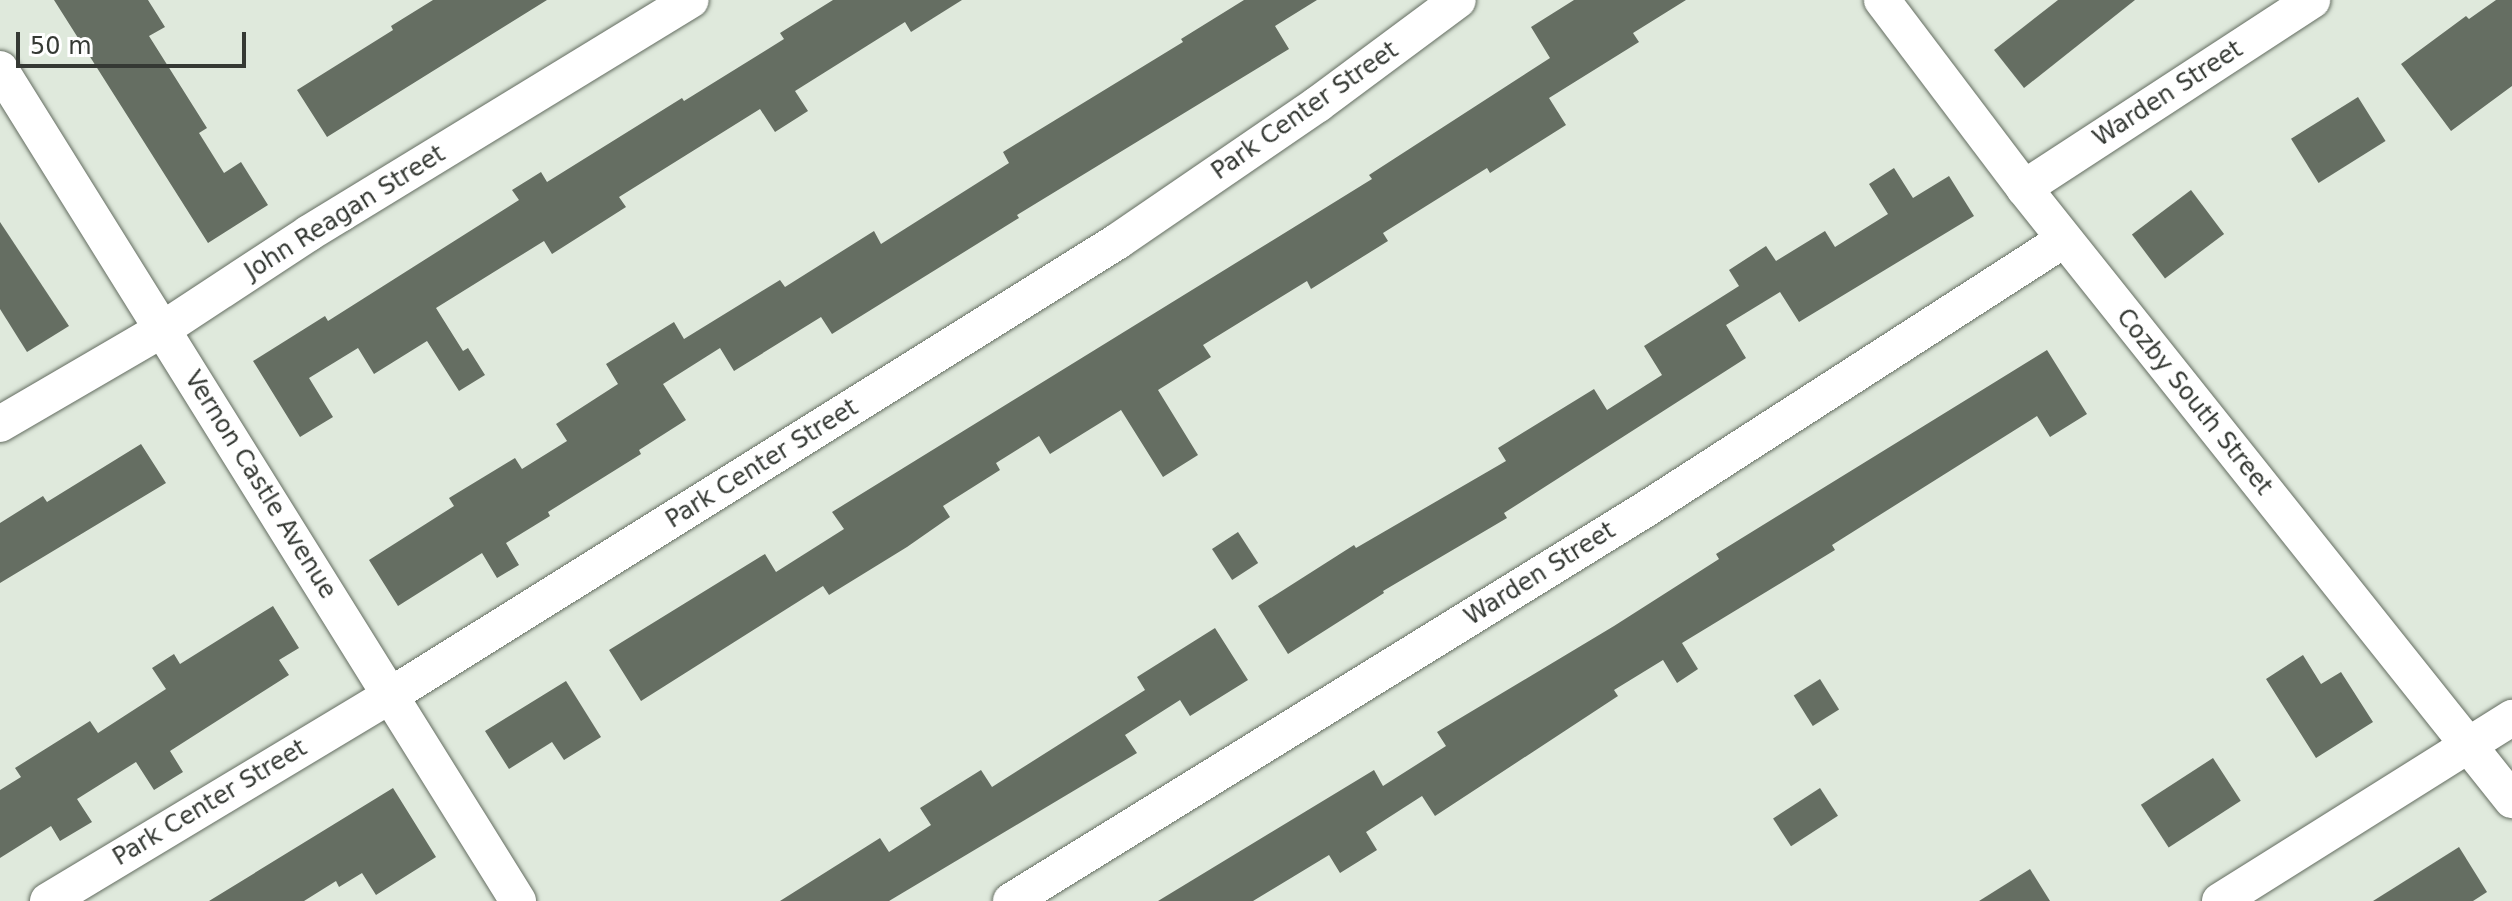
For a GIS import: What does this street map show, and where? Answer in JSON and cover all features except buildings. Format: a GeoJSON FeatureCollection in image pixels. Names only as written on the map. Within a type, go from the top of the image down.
{"type":"FeatureCollection","features":[{"type":"Feature","properties":{"kind":"street","name":"John Reagan Street"},"geometry":{"type":"LineString","coordinates":[[0,424],[163,329],[309,233],[690,0]]}},
{"type":"Feature","properties":{"kind":"street","name":"Park Center Street"},"geometry":{"type":"LineString","coordinates":[[48,901],[391,695],[1118,241],[1318,104],[1458,0]]}},
{"type":"Feature","properties":{"kind":"street","name":"Cozby South Street"},"geometry":{"type":"LineString","coordinates":[[1882,0],[2064,240],[2512,800]]}},
{"type":"Feature","properties":{"kind":"street","name":"Warden Street"},"geometry":{"type":"LineString","coordinates":[[2024,188],[2312,0]]}},
{"type":"Feature","properties":{"kind":"street","name":"Vernon Castle Avenue"},"geometry":{"type":"LineString","coordinates":[[0,69],[518,901]]}},
{"type":"Feature","properties":{"kind":"street","name":"Warden Street"},"geometry":{"type":"LineString","coordinates":[[1011,901],[1646,509],[2064,240]]}},
{"type":"Feature","properties":{"kind":"street"},"geometry":{"type":"LineString","coordinates":[[2220,901],[2512,718]]}}]}
